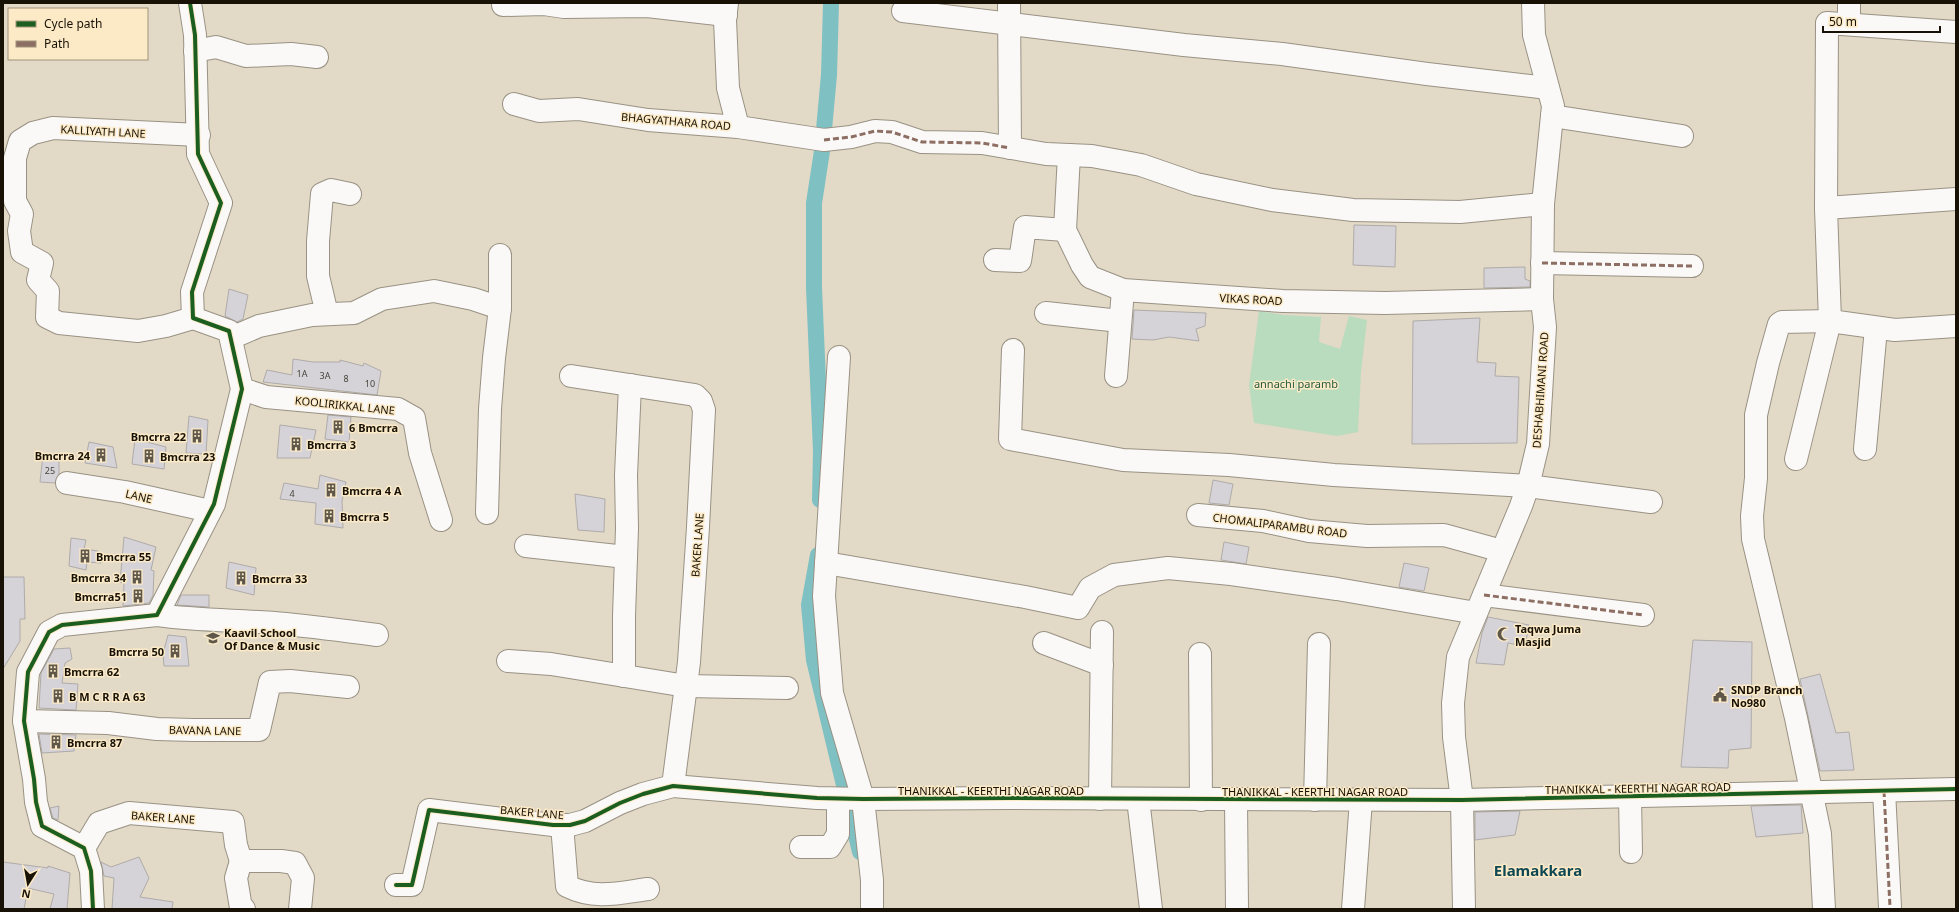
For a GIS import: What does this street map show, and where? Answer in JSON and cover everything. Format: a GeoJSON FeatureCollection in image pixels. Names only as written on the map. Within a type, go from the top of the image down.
{"type":"FeatureCollection","features":[{"type":"Feature","properties":{"kind":"street"},"geometry":{"type":"LineString","coordinates":[[157,615],[214,504],[242,389],[230,331],[193,318],[192,292],[221,203],[198,154],[199,135],[195,51],[190,3]]}},
{"type":"Feature","properties":{"kind":"street","name":"DESHABHIMANI ROAD"},"geometry":{"type":"LineString","coordinates":[[1464,909],[1462,800],[1454,737],[1453,703],[1458,657],[1528,486],[1538,444],[1545,327],[1542,299],[1543,204],[1553,106],[1534,35],[1533,3]]}},
{"type":"Feature","properties":{"kind":"street"},"geometry":{"type":"LineString","coordinates":[[503,5],[544,4],[564,7],[647,6],[726,9]]}},
{"type":"Feature","properties":{"kind":"street","name":"BHAGYATHARA ROAD"},"geometry":{"type":"LineString","coordinates":[[514,104],[539,111],[578,109],[648,120],[738,127],[728,88],[726,9]]}},
{"type":"Feature","properties":{"kind":"street"},"geometry":{"type":"LineString","coordinates":[[903,11],[1010,13],[1184,45],[1282,54],[1427,74],[1548,88]]}},
{"type":"Feature","properties":{"kind":"street"},"geometry":{"type":"LineString","coordinates":[[1010,13],[1010,148]]}},
{"type":"Feature","properties":{"kind":"street"},"geometry":{"type":"LineString","coordinates":[[1796,459],[1830,321],[1826,208],[1827,22],[1849,14],[1956,32]]}},
{"type":"Feature","properties":{"kind":"street"},"geometry":{"type":"LineString","coordinates":[[195,51],[216,47],[246,56],[291,54],[317,57]]}},
{"type":"Feature","properties":{"kind":"street"},"geometry":{"type":"LineString","coordinates":[[1552,116],[1682,136]]}},
{"type":"Feature","properties":{"kind":"street"},"geometry":{"type":"LineString","coordinates":[[738,127],[824,140],[851,137],[875,131],[886,132],[922,142],[982,143],[1046,154],[1092,156],[1141,165],[1196,184],[1272,200],[1353,210],[1460,212],[1543,204]]}},
{"type":"Feature","properties":{"kind":"street","name":"KALLIYATH LANE"},"geometry":{"type":"LineString","coordinates":[[193,318],[166,326],[138,331],[59,323],[47,317],[48,291],[38,280],[42,263],[22,252],[19,231],[22,214],[15,201],[15,158],[20,141],[33,133],[53,128],[199,135]]}},
{"type":"Feature","properties":{"kind":"street","name":"VIKAS ROAD"},"geometry":{"type":"LineString","coordinates":[[1069,155],[1066,230],[1082,265],[1090,277],[1123,290],[1291,301],[1386,303],[1542,299]]}},
{"type":"Feature","properties":{"kind":"street"},"geometry":{"type":"LineString","coordinates":[[327,314],[318,276],[318,241],[322,194],[331,190],[350,194]]}},
{"type":"Feature","properties":{"kind":"street"},"geometry":{"type":"LineString","coordinates":[[1826,208],[1956,199]]}},
{"type":"Feature","properties":{"kind":"street"},"geometry":{"type":"LineString","coordinates":[[995,260],[1020,261],[1025,227],[1066,230]]}},
{"type":"Feature","properties":{"kind":"street"},"geometry":{"type":"LineString","coordinates":[[487,513],[491,394],[500,308],[500,255]]}},
{"type":"Feature","properties":{"kind":"street"},"geometry":{"type":"LineString","coordinates":[[1542,263],[1692,266]]}},
{"type":"Feature","properties":{"kind":"street"},"geometry":{"type":"LineString","coordinates":[[1116,376],[1123,290]]}},
{"type":"Feature","properties":{"kind":"street"},"geometry":{"type":"LineString","coordinates":[[231,338],[259,326],[312,315],[354,313],[382,299],[434,291],[473,299],[500,308]]}},
{"type":"Feature","properties":{"kind":"street"},"geometry":{"type":"LineString","coordinates":[[1046,313],[1120,321]]}},
{"type":"Feature","properties":{"kind":"street"},"geometry":{"type":"LineString","coordinates":[[1824,909],[1820,834],[1796,718],[1753,539],[1752,516],[1756,478],[1756,415],[1768,363],[1780,323],[1830,321],[1876,328],[1907,330],[1956,326]]}},
{"type":"Feature","properties":{"kind":"street"},"geometry":{"type":"LineString","coordinates":[[1866,449],[1876,328]]}},
{"type":"Feature","properties":{"kind":"street"},"geometry":{"type":"LineString","coordinates":[[1013,350],[1010,439],[1123,460],[1229,465],[1341,476],[1528,486],[1651,502]]}},
{"type":"Feature","properties":{"kind":"street"},"geometry":{"type":"LineString","coordinates":[[801,847],[830,848],[838,834],[842,799],[824,596],[839,358]]}},
{"type":"Feature","properties":{"kind":"street","name":"BAKER LANE"},"geometry":{"type":"LineString","coordinates":[[396,885],[412,885],[429,810],[562,825],[585,821],[632,798],[673,786],[686,686],[698,527],[704,410],[701,401],[695,395],[571,376]]}},
{"type":"Feature","properties":{"kind":"street"},"geometry":{"type":"LineString","coordinates":[[624,676],[626,475],[630,385]]}},
{"type":"Feature","properties":{"kind":"street","name":"KOOLIRIKKAL LANE"},"geometry":{"type":"LineString","coordinates":[[242,389],[266,397],[398,409],[414,418],[420,453],[441,520]]}},
{"type":"Feature","properties":{"kind":"street","name":"LANE"},"geometry":{"type":"LineString","coordinates":[[67,483],[125,492],[210,511]]}},
{"type":"Feature","properties":{"kind":"street","name":"CHOMALIPARAMBU ROAD"},"geometry":{"type":"LineString","coordinates":[[1198,515],[1262,521],[1309,531],[1367,536],[1444,534],[1502,551]]}},
{"type":"Feature","properties":{"kind":"street"},"geometry":{"type":"LineString","coordinates":[[526,546],[626,557]]}},
{"type":"Feature","properties":{"kind":"street"},"geometry":{"type":"LineString","coordinates":[[826,562],[1025,597],[1078,608],[1090,588],[1114,575],[1168,568],[1231,574],[1480,604],[1643,615]]}},
{"type":"Feature","properties":{"kind":"street"},"geometry":{"type":"LineString","coordinates":[[93,909],[91,871],[84,848],[42,826],[36,802],[34,779],[24,721],[28,672],[49,632],[62,625],[157,615],[181,618],[214,618],[286,624],[377,635]]}},
{"type":"Feature","properties":{"kind":"street"},"geometry":{"type":"LineString","coordinates":[[1100,799],[1102,632]]}},
{"type":"Feature","properties":{"kind":"street"},"geometry":{"type":"LineString","coordinates":[[1044,643],[1102,665]]}},
{"type":"Feature","properties":{"kind":"street"},"geometry":{"type":"LineString","coordinates":[[1315,800],[1319,644]]}},
{"type":"Feature","properties":{"kind":"street"},"geometry":{"type":"LineString","coordinates":[[1200,654],[1201,800]]}},
{"type":"Feature","properties":{"kind":"street"},"geometry":{"type":"LineString","coordinates":[[508,660],[551,664],[686,686],[787,688]]}},
{"type":"Feature","properties":{"kind":"street","name":"BAVANA LANE"},"geometry":{"type":"LineString","coordinates":[[24,721],[108,723],[157,729],[259,730],[270,682],[290,681],[348,687]]}},
{"type":"Feature","properties":{"kind":"street","name":"THANIKKAL - KEERTHI NAGAR ROAD"},"geometry":{"type":"LineString","coordinates":[[673,786],[842,799],[1201,800],[1462,800],[1630,798],[1956,789]]}},
{"type":"Feature","properties":{"kind":"street"},"geometry":{"type":"LineString","coordinates":[[1884,791],[1890,907]]}},
{"type":"Feature","properties":{"kind":"street"},"geometry":{"type":"LineString","coordinates":[[1630,798],[1632,852]]}},
{"type":"Feature","properties":{"kind":"street"},"geometry":{"type":"LineString","coordinates":[[842,799],[872,880],[872,909]]}},
{"type":"Feature","properties":{"kind":"street"},"geometry":{"type":"LineString","coordinates":[[1138,799],[1151,909]]}},
{"type":"Feature","properties":{"kind":"street"},"geometry":{"type":"LineString","coordinates":[[1236,800],[1237,909]]}},
{"type":"Feature","properties":{"kind":"street"},"geometry":{"type":"LineString","coordinates":[[1354,909],[1361,800]]}},
{"type":"Feature","properties":{"kind":"street","name":"BAKER LANE"},"geometry":{"type":"LineString","coordinates":[[84,848],[99,823],[129,813],[233,822],[236,845],[242,861]]}},
{"type":"Feature","properties":{"kind":"street"},"geometry":{"type":"LineString","coordinates":[[562,825],[568,886],[578,892],[602,896],[648,889]]}},
{"type":"Feature","properties":{"kind":"street"},"geometry":{"type":"LineString","coordinates":[[244,909],[241,908],[236,878],[242,861],[281,861],[295,863],[303,878],[300,909]]}},
{"type":"Feature","properties":{"kind":"green space","name":"annachi paramb"},"geometry":{"type":"Polygon","coordinates":[[[1259,311],[1284,315],[1321,317],[1319,342],[1340,349],[1349,316],[1367,320],[1361,372],[1358,432],[1337,436],[1254,423],[1249,385],[1259,311]]]}},
{"type":"Feature","properties":{"kind":"building"},"geometry":{"type":"Polygon","coordinates":[[[1354,225],[1396,226],[1395,267],[1353,265],[1354,225]]]}},
{"type":"Feature","properties":{"kind":"building"},"geometry":{"type":"Polygon","coordinates":[[[1525,267],[1525,279],[1530,281],[1530,287],[1484,288],[1484,268],[1525,267]]]}},
{"type":"Feature","properties":{"kind":"building"},"geometry":{"type":"Polygon","coordinates":[[[229,289],[248,295],[243,319],[237,322],[225,316],[229,289]]]}},
{"type":"Feature","properties":{"kind":"building"},"geometry":{"type":"Polygon","coordinates":[[[1134,310],[1206,313],[1205,326],[1196,329],[1199,341],[1169,337],[1153,340],[1132,339],[1134,310]]]}},
{"type":"Feature","properties":{"kind":"building"},"geometry":{"type":"Polygon","coordinates":[[[1480,318],[1477,362],[1496,363],[1495,376],[1519,377],[1517,443],[1412,444],[1413,321],[1480,318]]]}},
{"type":"Feature","properties":{"kind":"building"},"geometry":{"type":"Polygon","coordinates":[[[293,359],[313,362],[340,362],[340,360],[363,366],[364,363],[381,371],[377,395],[263,382],[267,370],[292,375],[293,359]]]}},
{"type":"Feature","properties":{"kind":"building","name":"6 Bmcrra"},"geometry":{"type":"Polygon","coordinates":[[[328,415],[351,417],[349,442],[325,439],[328,415]]]}},
{"type":"Feature","properties":{"kind":"building","name":"Bmcrra 22"},"geometry":{"type":"Polygon","coordinates":[[[189,416],[208,420],[206,454],[186,453],[189,416]]]}},
{"type":"Feature","properties":{"kind":"building","name":"Bmcrra 3"},"geometry":{"type":"Polygon","coordinates":[[[280,425],[316,430],[310,458],[277,458],[280,425]]]}},
{"type":"Feature","properties":{"kind":"building","name":"Bmcrra 23"},"geometry":{"type":"Polygon","coordinates":[[[135,439],[166,447],[164,469],[132,464],[135,439]]]}},
{"type":"Feature","properties":{"kind":"building","name":"Bmcrra 24"},"geometry":{"type":"Polygon","coordinates":[[[89,442],[113,447],[117,468],[85,463],[89,442]]]}},
{"type":"Feature","properties":{"kind":"building"},"geometry":{"type":"Polygon","coordinates":[[[43,455],[59,458],[59,474],[55,483],[40,482],[43,455]]]}},
{"type":"Feature","properties":{"kind":"building"},"geometry":{"type":"Polygon","coordinates":[[[320,475],[346,482],[342,501],[343,528],[315,524],[316,503],[280,499],[284,483],[318,489],[320,475]]]}},
{"type":"Feature","properties":{"kind":"building"},"geometry":{"type":"Polygon","coordinates":[[[1213,480],[1233,484],[1229,505],[1209,503],[1213,480]]]}},
{"type":"Feature","properties":{"kind":"building"},"geometry":{"type":"Polygon","coordinates":[[[575,494],[605,499],[604,532],[578,530],[575,494]]]}},
{"type":"Feature","properties":{"kind":"building"},"geometry":{"type":"Polygon","coordinates":[[[124,537],[156,547],[151,570],[154,571],[153,595],[149,603],[123,606],[124,583],[120,582],[124,537]]]}},
{"type":"Feature","properties":{"kind":"building","name":"Bmcrra 55"},"geometry":{"type":"Polygon","coordinates":[[[71,538],[86,540],[84,549],[98,551],[101,563],[87,562],[86,570],[69,566],[71,538]]]}},
{"type":"Feature","properties":{"kind":"building"},"geometry":{"type":"Polygon","coordinates":[[[1224,542],[1249,547],[1246,564],[1221,560],[1224,542]]]}},
{"type":"Feature","properties":{"kind":"building","name":"Bmcrra 33"},"geometry":{"type":"Polygon","coordinates":[[[229,562],[256,568],[254,595],[226,588],[229,562]]]}},
{"type":"Feature","properties":{"kind":"building"},"geometry":{"type":"Polygon","coordinates":[[[1404,563],[1429,568],[1424,591],[1399,587],[1404,563]]]}},
{"type":"Feature","properties":{"kind":"building"},"geometry":{"type":"Polygon","coordinates":[[[3,577],[24,577],[25,619],[20,619],[20,641],[3,669],[3,577]]]}},
{"type":"Feature","properties":{"kind":"building"},"geometry":{"type":"Polygon","coordinates":[[[181,595],[209,595],[209,607],[177,605],[181,595]]]}},
{"type":"Feature","properties":{"kind":"building","name":"Taqwa Juma Masjid"},"geometry":{"type":"Polygon","coordinates":[[[1488,617],[1529,625],[1525,646],[1508,643],[1504,665],[1476,663],[1482,633],[1488,617]]]}},
{"type":"Feature","properties":{"kind":"building","name":"Bmcrra 50"},"geometry":{"type":"Polygon","coordinates":[[[168,635],[186,637],[189,666],[164,666],[163,654],[168,635]]]}},
{"type":"Feature","properties":{"kind":"building","name":"SNDP Branch No980"},"geometry":{"type":"Polygon","coordinates":[[[1693,640],[1752,642],[1751,748],[1729,750],[1728,768],[1681,767],[1693,640]]]}},
{"type":"Feature","properties":{"kind":"building"},"geometry":{"type":"Polygon","coordinates":[[[70,648],[72,659],[65,663],[62,683],[78,684],[76,710],[39,708],[41,673],[54,649],[70,648]]]}},
{"type":"Feature","properties":{"kind":"building"},"geometry":{"type":"Polygon","coordinates":[[[1820,674],[1836,733],[1849,732],[1854,770],[1820,771],[1800,679],[1820,674]]]}},
{"type":"Feature","properties":{"kind":"building","name":"Bmcrra 87"},"geometry":{"type":"Polygon","coordinates":[[[39,734],[76,735],[74,751],[42,753],[39,734]]]}},
{"type":"Feature","properties":{"kind":"building"},"geometry":{"type":"Polygon","coordinates":[[[1801,805],[1803,833],[1756,837],[1751,806],[1801,805]]]}},
{"type":"Feature","properties":{"kind":"building"},"geometry":{"type":"Polygon","coordinates":[[[59,806],[58,820],[53,818],[50,808],[59,806]]]}},
{"type":"Feature","properties":{"kind":"building"},"geometry":{"type":"Polygon","coordinates":[[[1520,811],[1515,835],[1475,840],[1475,812],[1520,811]]]}},
{"type":"Feature","properties":{"kind":"building"},"geometry":{"type":"Polygon","coordinates":[[[139,857],[149,878],[140,897],[173,902],[172,909],[112,909],[114,878],[104,876],[101,862],[111,867],[139,857]]]}},
{"type":"Feature","properties":{"kind":"building"},"geometry":{"type":"Polygon","coordinates":[[[3,862],[48,868],[48,866],[70,873],[67,909],[50,909],[54,894],[28,888],[24,909],[3,909],[3,862]]]}},
{"type":"Feature","properties":{"kind":"waterway"},"geometry":{"type":"LineString","coordinates":[[820,500],[821,451],[814,288],[814,203],[822,151],[829,75],[831,3]]}},
{"type":"Feature","properties":{"kind":"waterway"},"geometry":{"type":"LineString","coordinates":[[818,555],[809,605],[814,660],[860,852]]}},
{"type":"Feature","properties":{"kind":"marked path"},"geometry":{"type":"LineString","coordinates":[[824,140],[851,137],[875,131],[892,132],[922,142],[982,143],[1010,148]]}},
{"type":"Feature","properties":{"kind":"marked path"},"geometry":{"type":"LineString","coordinates":[[1542,263],[1692,266]]}},
{"type":"Feature","properties":{"kind":"marked path"},"geometry":{"type":"LineString","coordinates":[[1484,595],[1643,615]]}},
{"type":"Feature","properties":{"kind":"marked path"},"geometry":{"type":"LineString","coordinates":[[1884,791],[1890,907]]}},
{"type":"Feature","properties":{"kind":"cycle path"},"geometry":{"type":"LineString","coordinates":[[93,909],[91,871],[84,848],[42,826],[36,802],[34,779],[24,721],[28,672],[49,632],[62,625],[157,615],[214,504],[242,389],[229,331],[193,318],[192,292],[221,203],[198,154],[195,35],[190,3]]}},
{"type":"Feature","properties":{"kind":"cycle path"},"geometry":{"type":"LineString","coordinates":[[396,885],[412,885],[429,810],[553,825],[570,825],[585,821],[620,803],[643,794],[673,786],[817,798],[863,799],[1009,798],[1462,800],[1956,789]]}},
{"type":"Feature","properties":{"kind":"place","name":"6 Bmcrra"},"geometry":{"type":"Point","coordinates":[338,427]}},
{"type":"Feature","properties":{"kind":"place","name":"Bmcrra 22"},"geometry":{"type":"Point","coordinates":[197,436]}},
{"type":"Feature","properties":{"kind":"place","name":"Bmcrra 3"},"geometry":{"type":"Point","coordinates":[296,444]}},
{"type":"Feature","properties":{"kind":"place","name":"Bmcrra 24"},"geometry":{"type":"Point","coordinates":[101,455]}},
{"type":"Feature","properties":{"kind":"place","name":"Bmcrra 23"},"geometry":{"type":"Point","coordinates":[149,456]}},
{"type":"Feature","properties":{"kind":"place","name":"Bmcrra 4 A"},"geometry":{"type":"Point","coordinates":[331,490]}},
{"type":"Feature","properties":{"kind":"place","name":"Bmcrra 5"},"geometry":{"type":"Point","coordinates":[329,516]}},
{"type":"Feature","properties":{"kind":"place","name":"Bmcrra 55"},"geometry":{"type":"Point","coordinates":[85,556]}},
{"type":"Feature","properties":{"kind":"place","name":"Bmcrra 34"},"geometry":{"type":"Point","coordinates":[137,577]}},
{"type":"Feature","properties":{"kind":"place","name":"Bmcrra 33"},"geometry":{"type":"Point","coordinates":[241,578]}},
{"type":"Feature","properties":{"kind":"place","name":"Bmcrra51"},"geometry":{"type":"Point","coordinates":[138,596]}},
{"type":"Feature","properties":{"kind":"place","name":"Taqwa Juma Masjid"},"geometry":{"type":"Point","coordinates":[1504,634]}},
{"type":"Feature","properties":{"kind":"place","name":"Kaavil School Of Dance & Music"},"geometry":{"type":"Point","coordinates":[213,638]}},
{"type":"Feature","properties":{"kind":"place","name":"Bmcrra 50"},"geometry":{"type":"Point","coordinates":[175,651]}},
{"type":"Feature","properties":{"kind":"place","name":"Bmcrra 62"},"geometry":{"type":"Point","coordinates":[53,671]}},
{"type":"Feature","properties":{"kind":"place","name":"SNDP Branch No980"},"geometry":{"type":"Point","coordinates":[1720,695]}},
{"type":"Feature","properties":{"kind":"place","name":"B M C R R A 63"},"geometry":{"type":"Point","coordinates":[58,696]}},
{"type":"Feature","properties":{"kind":"place","name":"Bmcrra 87"},"geometry":{"type":"Point","coordinates":[56,742]}},
{"type":"Feature","properties":{"kind":"district","name":"Elamakkara"},"geometry":{"type":"Point","coordinates":[1538,870]}}]}
